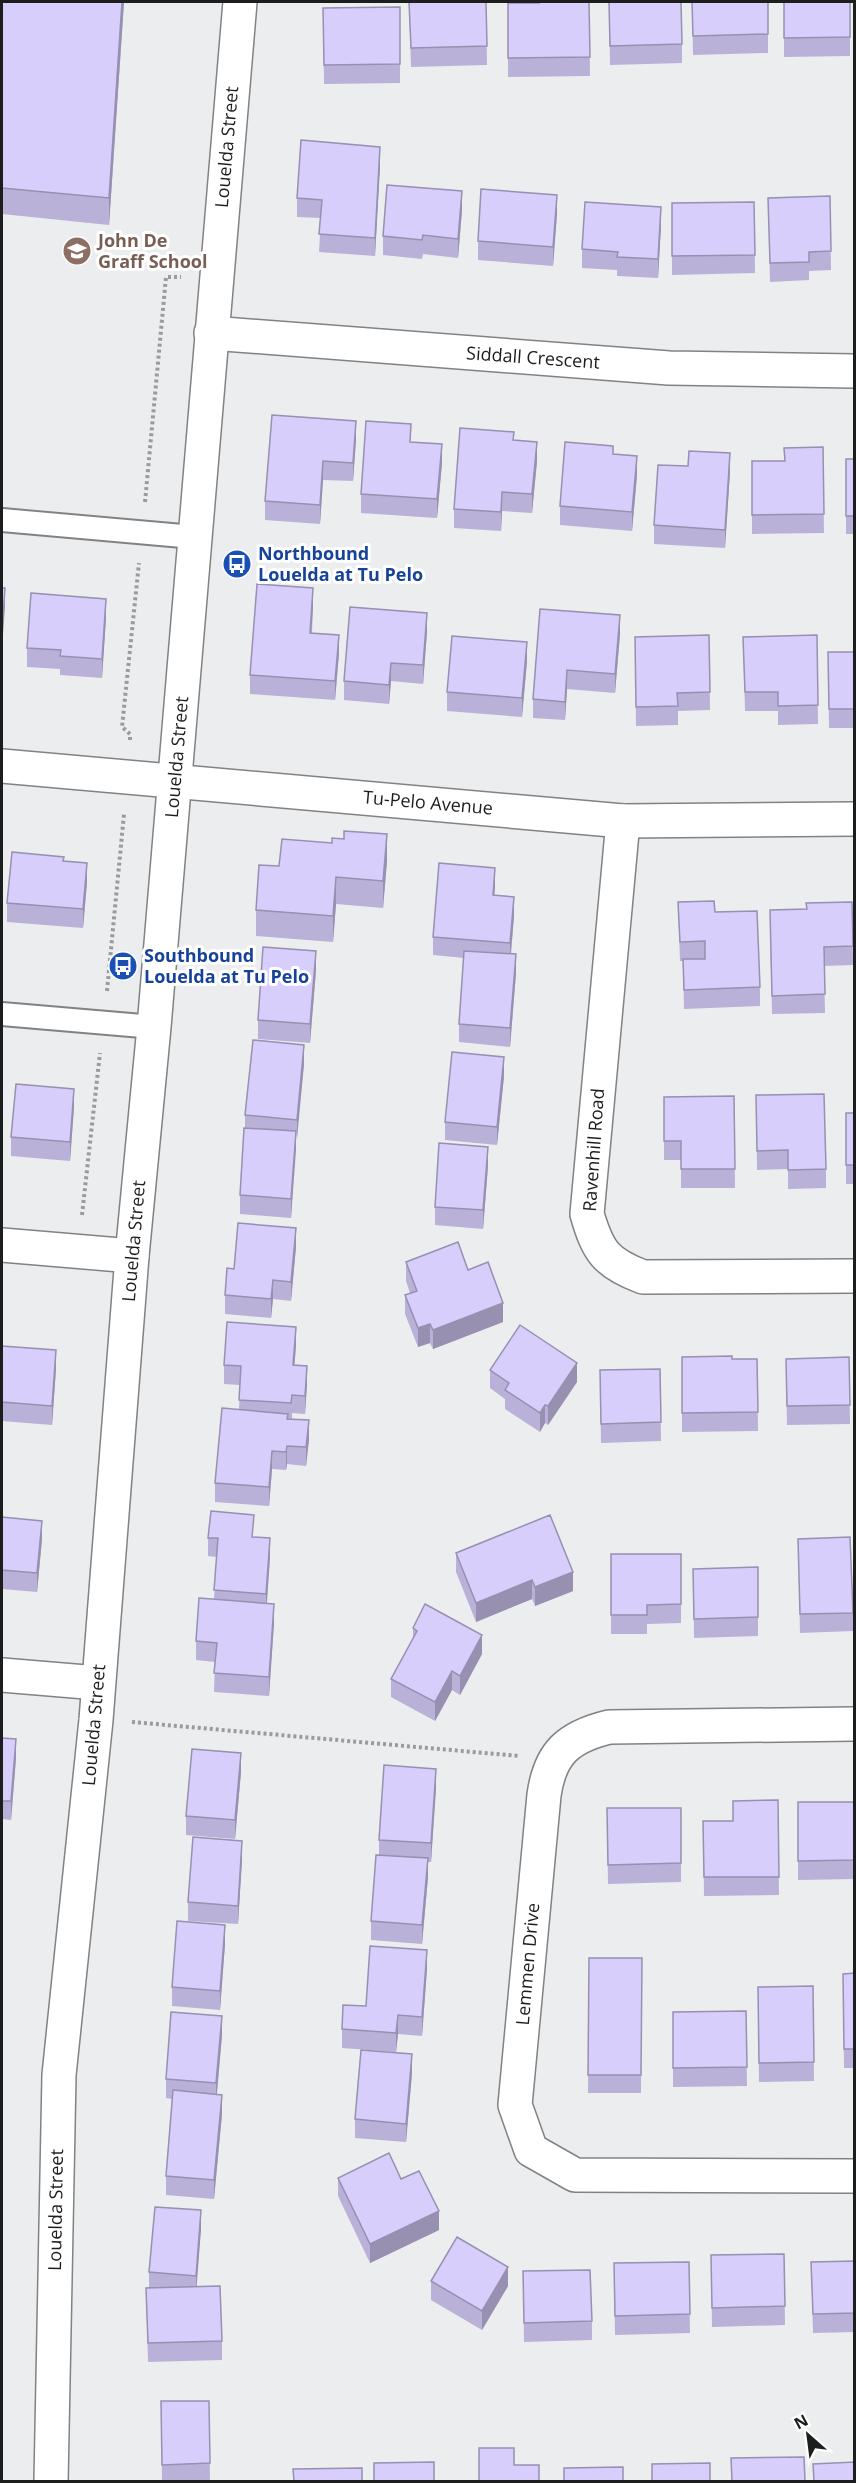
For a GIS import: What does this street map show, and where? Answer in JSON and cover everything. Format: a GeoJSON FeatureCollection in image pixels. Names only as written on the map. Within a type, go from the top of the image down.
{"type":"FeatureCollection","features":[{"type":"Feature","properties":{"kind":"street","name":"Louelda Street"},"geometry":{"type":"LineString","coordinates":[[51,2481],[58,2075],[96,1720],[132,1256],[154,1028],[240,2]]}},
{"type":"Feature","properties":{"kind":"street","name":"Siddall Crescent"},"geometry":{"type":"LineString","coordinates":[[211,333],[669,368],[855,371]]}},
{"type":"Feature","properties":{"kind":"street","name":"Tu-Pelo Avenue"},"geometry":{"type":"LineString","coordinates":[[2,766],[623,821],[855,819]]}},
{"type":"Feature","properties":{"kind":"street","name":"Ravenhill Road"},"geometry":{"type":"LineString","coordinates":[[623,821],[587,1214],[593,1236],[603,1256],[621,1269],[643,1277],[855,1276]]}},
{"type":"Feature","properties":{"kind":"street"},"geometry":{"type":"LineString","coordinates":[[2,1245],[132,1256]]}},
{"type":"Feature","properties":{"kind":"street"},"geometry":{"type":"LineString","coordinates":[[2,1675],[98,1683]]}},
{"type":"Feature","properties":{"kind":"street"},"geometry":{"type":"LineString","coordinates":[[551,1763],[577,1738],[609,1727],[855,1724]]}},
{"type":"Feature","properties":{"kind":"street","name":"Lemmen Drive"},"geometry":{"type":"LineString","coordinates":[[551,1763],[544,1795],[515,2105],[531,2150],[575,2175],[855,2176]]}},
{"type":"Feature","properties":{"kind":"lane"},"geometry":{"type":"LineString","coordinates":[[2,520],[194,537]]}},
{"type":"Feature","properties":{"kind":"lane"},"geometry":{"type":"LineString","coordinates":[[2,1014],[154,1028]]}},
{"type":"Feature","properties":{"kind":"path"},"geometry":{"type":"LineString","coordinates":[[78,1251],[104,1023],[127,776],[130,734],[122,727],[166,277],[188,278]]}},
{"type":"Feature","properties":{"kind":"path"},"geometry":{"type":"LineString","coordinates":[[96,1720],[530,1757],[551,1763]]}},
{"type":"Feature","properties":{"kind":"building","name":"John De Graff School"},"geometry":{"type":"Polygon","coordinates":[[[2,2],[122,2],[109,198],[2,188],[2,2]]]}},
{"type":"Feature","properties":{"kind":"building"},"geometry":{"type":"Polygon","coordinates":[[[409,2],[486,2],[487,46],[411,48],[409,2]]]}},
{"type":"Feature","properties":{"kind":"building"},"geometry":{"type":"Polygon","coordinates":[[[589,2],[590,57],[508,58],[508,3],[589,2]]]}},
{"type":"Feature","properties":{"kind":"building"},"geometry":{"type":"Polygon","coordinates":[[[609,2],[681,2],[682,44],[610,46],[609,2]]]}},
{"type":"Feature","properties":{"kind":"building"},"geometry":{"type":"Polygon","coordinates":[[[692,2],[768,2],[768,34],[693,36],[692,2]]]}},
{"type":"Feature","properties":{"kind":"building"},"geometry":{"type":"Polygon","coordinates":[[[784,2],[850,2],[850,37],[784,38],[784,2]]]}},
{"type":"Feature","properties":{"kind":"building"},"geometry":{"type":"Polygon","coordinates":[[[400,7],[400,64],[324,65],[323,8],[400,7]]]}},
{"type":"Feature","properties":{"kind":"building"},"geometry":{"type":"Polygon","coordinates":[[[301,140],[380,147],[375,238],[319,234],[322,200],[297,198],[301,140]]]}},
{"type":"Feature","properties":{"kind":"building"},"geometry":{"type":"Polygon","coordinates":[[[387,185],[462,191],[458,239],[423,235],[422,240],[383,236],[387,185]]]}},
{"type":"Feature","properties":{"kind":"building"},"geometry":{"type":"Polygon","coordinates":[[[481,189],[557,195],[553,247],[478,241],[481,189]]]}},
{"type":"Feature","properties":{"kind":"building"},"geometry":{"type":"Polygon","coordinates":[[[830,196],[831,251],[809,252],[809,262],[770,263],[768,198],[830,196]]]}},
{"type":"Feature","properties":{"kind":"building"},"geometry":{"type":"Polygon","coordinates":[[[585,202],[661,207],[658,259],[617,257],[618,252],[582,249],[585,202]]]}},
{"type":"Feature","properties":{"kind":"building"},"geometry":{"type":"Polygon","coordinates":[[[754,202],[755,255],[672,256],[672,203],[754,202]]]}},
{"type":"Feature","properties":{"kind":"building"},"geometry":{"type":"Polygon","coordinates":[[[272,415],[356,421],[353,463],[323,461],[320,505],[265,501],[272,415]]]}},
{"type":"Feature","properties":{"kind":"building"},"geometry":{"type":"Polygon","coordinates":[[[366,421],[411,424],[410,442],[442,444],[437,499],[361,494],[366,421]]]}},
{"type":"Feature","properties":{"kind":"building"},"geometry":{"type":"Polygon","coordinates":[[[460,428],[514,432],[513,440],[537,442],[532,494],[502,492],[501,512],[454,509],[460,428]]]}},
{"type":"Feature","properties":{"kind":"building"},"geometry":{"type":"Polygon","coordinates":[[[565,442],[613,446],[613,454],[637,456],[632,512],[560,506],[565,442]]]}},
{"type":"Feature","properties":{"kind":"building"},"geometry":{"type":"Polygon","coordinates":[[[823,447],[824,514],[752,515],[752,461],[785,461],[784,448],[823,447]]]}},
{"type":"Feature","properties":{"kind":"building"},"geometry":{"type":"Polygon","coordinates":[[[689,451],[730,453],[725,530],[654,525],[658,465],[688,466],[689,451]]]}},
{"type":"Feature","properties":{"kind":"building"},"geometry":{"type":"Polygon","coordinates":[[[846,459],[855,459],[855,516],[846,516],[846,459]]]}},
{"type":"Feature","properties":{"kind":"building"},"geometry":{"type":"Polygon","coordinates":[[[257,584],[313,588],[310,633],[339,635],[335,681],[250,675],[257,584]]]}},
{"type":"Feature","properties":{"kind":"building"},"geometry":{"type":"Polygon","coordinates":[[[2,588],[5,588],[2,630],[2,588]]]}},
{"type":"Feature","properties":{"kind":"building"},"geometry":{"type":"Polygon","coordinates":[[[31,593],[106,599],[102,659],[60,656],[61,650],[27,648],[31,593]]]}},
{"type":"Feature","properties":{"kind":"building"},"geometry":{"type":"Polygon","coordinates":[[[350,607],[427,613],[423,665],[391,663],[389,685],[344,681],[350,607]]]}},
{"type":"Feature","properties":{"kind":"building"},"geometry":{"type":"Polygon","coordinates":[[[540,609],[620,615],[615,674],[567,670],[565,702],[533,699],[540,609]]]}},
{"type":"Feature","properties":{"kind":"building"},"geometry":{"type":"Polygon","coordinates":[[[709,635],[710,692],[677,693],[678,706],[636,707],[635,637],[709,635]]]}},
{"type":"Feature","properties":{"kind":"building"},"geometry":{"type":"Polygon","coordinates":[[[817,635],[818,705],[778,706],[778,692],[745,692],[743,637],[817,635]]]}},
{"type":"Feature","properties":{"kind":"building"},"geometry":{"type":"Polygon","coordinates":[[[452,636],[527,642],[522,698],[447,692],[452,636]]]}},
{"type":"Feature","properties":{"kind":"building"},"geometry":{"type":"Polygon","coordinates":[[[828,652],[855,652],[855,709],[829,709],[828,652]]]}},
{"type":"Feature","properties":{"kind":"building"},"geometry":{"type":"Polygon","coordinates":[[[344,831],[387,834],[383,881],[336,877],[333,916],[256,910],[259,865],[279,866],[282,839],[332,843],[332,838],[344,839],[344,831]]]}},
{"type":"Feature","properties":{"kind":"building"},"geometry":{"type":"Polygon","coordinates":[[[12,852],[64,857],[63,861],[87,863],[83,909],[7,903],[12,852]]]}},
{"type":"Feature","properties":{"kind":"building"},"geometry":{"type":"Polygon","coordinates":[[[439,863],[495,868],[493,895],[514,897],[510,943],[433,937],[439,863]]]}},
{"type":"Feature","properties":{"kind":"building"},"geometry":{"type":"Polygon","coordinates":[[[714,901],[715,912],[757,911],[760,987],[684,990],[683,959],[705,959],[705,941],[680,942],[678,902],[714,901]]]}},
{"type":"Feature","properties":{"kind":"building"},"geometry":{"type":"Polygon","coordinates":[[[852,902],[853,946],[824,947],[825,994],[772,996],[770,910],[807,909],[806,903],[852,902]]]}},
{"type":"Feature","properties":{"kind":"building"},"geometry":{"type":"Polygon","coordinates":[[[263,947],[316,951],[310,1024],[258,1020],[263,947]]]}},
{"type":"Feature","properties":{"kind":"building"},"geometry":{"type":"Polygon","coordinates":[[[464,951],[516,954],[510,1028],[459,1024],[464,951]]]}},
{"type":"Feature","properties":{"kind":"building"},"geometry":{"type":"Polygon","coordinates":[[[253,1040],[304,1045],[297,1120],[245,1115],[253,1040]]]}},
{"type":"Feature","properties":{"kind":"building"},"geometry":{"type":"Polygon","coordinates":[[[452,1052],[504,1057],[497,1127],[445,1122],[452,1052]]]}},
{"type":"Feature","properties":{"kind":"building"},"geometry":{"type":"Polygon","coordinates":[[[16,1084],[74,1089],[70,1142],[11,1137],[16,1084]]]}},
{"type":"Feature","properties":{"kind":"building"},"geometry":{"type":"Polygon","coordinates":[[[824,1094],[826,1169],[788,1170],[788,1150],[757,1151],[756,1095],[824,1094]]]}},
{"type":"Feature","properties":{"kind":"building"},"geometry":{"type":"Polygon","coordinates":[[[734,1096],[735,1169],[681,1169],[681,1141],[664,1141],[664,1097],[734,1096]]]}},
{"type":"Feature","properties":{"kind":"building"},"geometry":{"type":"Polygon","coordinates":[[[846,1113],[855,1113],[855,1165],[846,1165],[846,1113]]]}},
{"type":"Feature","properties":{"kind":"building"},"geometry":{"type":"Polygon","coordinates":[[[244,1128],[296,1131],[291,1199],[240,1195],[244,1128]]]}},
{"type":"Feature","properties":{"kind":"building"},"geometry":{"type":"Polygon","coordinates":[[[439,1143],[488,1147],[483,1210],[435,1207],[439,1143]]]}},
{"type":"Feature","properties":{"kind":"building"},"geometry":{"type":"Polygon","coordinates":[[[238,1223],[296,1228],[291,1282],[273,1280],[271,1299],[225,1295],[227,1268],[234,1269],[238,1223]]]}},
{"type":"Feature","properties":{"kind":"building"},"geometry":{"type":"Polygon","coordinates":[[[458,1242],[468,1270],[488,1262],[503,1303],[433,1330],[430,1324],[418,1328],[405,1295],[417,1291],[406,1262],[458,1242]]]}},
{"type":"Feature","properties":{"kind":"building"},"geometry":{"type":"Polygon","coordinates":[[[227,1322],[296,1327],[293,1365],[307,1366],[305,1396],[292,1395],[291,1403],[239,1400],[241,1366],[224,1365],[227,1322]]]}},
{"type":"Feature","properties":{"kind":"building"},"geometry":{"type":"Polygon","coordinates":[[[520,1325],[577,1363],[548,1406],[545,1405],[540,1413],[505,1390],[509,1383],[490,1370],[520,1325]]]}},
{"type":"Feature","properties":{"kind":"building"},"geometry":{"type":"Polygon","coordinates":[[[2,1346],[56,1350],[52,1406],[2,1402],[2,1346]]]}},
{"type":"Feature","properties":{"kind":"building"},"geometry":{"type":"Polygon","coordinates":[[[732,1356],[732,1359],[757,1359],[758,1412],[682,1413],[682,1357],[732,1356]]]}},
{"type":"Feature","properties":{"kind":"building"},"geometry":{"type":"Polygon","coordinates":[[[849,1357],[850,1405],[787,1406],[786,1359],[849,1357]]]}},
{"type":"Feature","properties":{"kind":"building"},"geometry":{"type":"Polygon","coordinates":[[[660,1369],[661,1422],[601,1424],[600,1370],[660,1369]]]}},
{"type":"Feature","properties":{"kind":"building"},"geometry":{"type":"Polygon","coordinates":[[[222,1408],[288,1414],[287,1419],[309,1420],[306,1447],[287,1446],[286,1452],[272,1451],[269,1487],[215,1483],[222,1408]]]}},
{"type":"Feature","properties":{"kind":"building"},"geometry":{"type":"Polygon","coordinates":[[[211,1511],[254,1515],[252,1537],[270,1538],[266,1594],[214,1590],[218,1538],[208,1538],[211,1511]]]}},
{"type":"Feature","properties":{"kind":"building"},"geometry":{"type":"Polygon","coordinates":[[[550,1515],[573,1572],[535,1587],[532,1580],[476,1603],[456,1553],[550,1515]]]}},
{"type":"Feature","properties":{"kind":"building"},"geometry":{"type":"Polygon","coordinates":[[[2,1517],[42,1521],[37,1573],[2,1570],[2,1517]]]}},
{"type":"Feature","properties":{"kind":"building"},"geometry":{"type":"Polygon","coordinates":[[[850,1537],[853,1613],[800,1614],[798,1539],[850,1537]]]}},
{"type":"Feature","properties":{"kind":"building"},"geometry":{"type":"Polygon","coordinates":[[[611,1554],[681,1554],[681,1604],[647,1605],[647,1615],[611,1615],[611,1554]]]}},
{"type":"Feature","properties":{"kind":"building"},"geometry":{"type":"Polygon","coordinates":[[[758,1567],[758,1617],[694,1619],[693,1569],[758,1567]]]}},
{"type":"Feature","properties":{"kind":"building"},"geometry":{"type":"Polygon","coordinates":[[[199,1598],[274,1604],[269,1677],[214,1673],[217,1643],[196,1641],[199,1598]]]}},
{"type":"Feature","properties":{"kind":"building"},"geometry":{"type":"Polygon","coordinates":[[[425,1604],[482,1635],[460,1676],[452,1671],[435,1702],[391,1679],[417,1631],[413,1628],[425,1604]]]}},
{"type":"Feature","properties":{"kind":"building"},"geometry":{"type":"Polygon","coordinates":[[[2,1738],[16,1739],[11,1801],[2,1801],[2,1738]]]}},
{"type":"Feature","properties":{"kind":"building"},"geometry":{"type":"Polygon","coordinates":[[[192,1749],[241,1753],[235,1820],[186,1816],[192,1749]]]}},
{"type":"Feature","properties":{"kind":"building"},"geometry":{"type":"Polygon","coordinates":[[[384,1765],[436,1769],[431,1843],[379,1840],[384,1765]]]}},
{"type":"Feature","properties":{"kind":"building"},"geometry":{"type":"Polygon","coordinates":[[[778,1800],[779,1877],[704,1877],[703,1821],[733,1821],[733,1801],[778,1800]]]}},
{"type":"Feature","properties":{"kind":"building"},"geometry":{"type":"Polygon","coordinates":[[[798,1802],[855,1802],[855,1860],[798,1861],[798,1802]]]}},
{"type":"Feature","properties":{"kind":"building"},"geometry":{"type":"Polygon","coordinates":[[[607,1808],[681,1808],[681,1863],[608,1865],[607,1808]]]}},
{"type":"Feature","properties":{"kind":"building"},"geometry":{"type":"Polygon","coordinates":[[[193,1837],[242,1841],[238,1906],[188,1902],[193,1837]]]}},
{"type":"Feature","properties":{"kind":"building"},"geometry":{"type":"Polygon","coordinates":[[[376,1855],[428,1858],[422,1925],[371,1921],[376,1855]]]}},
{"type":"Feature","properties":{"kind":"building"},"geometry":{"type":"Polygon","coordinates":[[[177,1921],[225,1925],[220,1991],[172,1987],[177,1921]]]}},
{"type":"Feature","properties":{"kind":"building"},"geometry":{"type":"Polygon","coordinates":[[[370,1946],[427,1950],[422,2017],[398,2015],[396,2033],[342,2029],[343,2005],[366,2006],[370,1946]]]}},
{"type":"Feature","properties":{"kind":"building"},"geometry":{"type":"Polygon","coordinates":[[[589,1958],[642,1958],[641,2075],[588,2075],[589,1958]]]}},
{"type":"Feature","properties":{"kind":"building"},"geometry":{"type":"Polygon","coordinates":[[[855,1973],[855,2049],[844,2049],[843,1974],[855,1973]]]}},
{"type":"Feature","properties":{"kind":"building"},"geometry":{"type":"Polygon","coordinates":[[[813,1986],[814,2062],[759,2063],[758,1987],[813,1986]]]}},
{"type":"Feature","properties":{"kind":"building"},"geometry":{"type":"Polygon","coordinates":[[[746,2011],[747,2067],[673,2068],[673,2012],[746,2011]]]}},
{"type":"Feature","properties":{"kind":"building"},"geometry":{"type":"Polygon","coordinates":[[[171,2012],[222,2016],[216,2083],[166,2079],[171,2012]]]}},
{"type":"Feature","properties":{"kind":"building"},"geometry":{"type":"Polygon","coordinates":[[[361,2050],[412,2054],[406,2124],[355,2119],[361,2050]]]}},
{"type":"Feature","properties":{"kind":"building"},"geometry":{"type":"Polygon","coordinates":[[[173,2090],[222,2095],[214,2180],[166,2176],[173,2090]]]}},
{"type":"Feature","properties":{"kind":"building"},"geometry":{"type":"Polygon","coordinates":[[[389,2153],[401,2179],[419,2171],[439,2211],[370,2244],[338,2178],[389,2153]]]}},
{"type":"Feature","properties":{"kind":"building"},"geometry":{"type":"Polygon","coordinates":[[[155,2207],[201,2210],[196,2276],[149,2272],[155,2207]]]}},
{"type":"Feature","properties":{"kind":"building"},"geometry":{"type":"Polygon","coordinates":[[[457,2237],[508,2267],[482,2311],[431,2281],[457,2237]]]}},
{"type":"Feature","properties":{"kind":"building"},"geometry":{"type":"Polygon","coordinates":[[[784,2254],[785,2306],[712,2308],[711,2255],[784,2254]]]}},
{"type":"Feature","properties":{"kind":"building"},"geometry":{"type":"Polygon","coordinates":[[[855,2261],[855,2313],[813,2314],[811,2262],[855,2261]]]}},
{"type":"Feature","properties":{"kind":"building"},"geometry":{"type":"Polygon","coordinates":[[[689,2262],[690,2314],[615,2316],[614,2263],[689,2262]]]}},
{"type":"Feature","properties":{"kind":"building"},"geometry":{"type":"Polygon","coordinates":[[[590,2270],[592,2321],[524,2323],[523,2271],[590,2270]]]}},
{"type":"Feature","properties":{"kind":"building"},"geometry":{"type":"Polygon","coordinates":[[[220,2286],[222,2341],[148,2343],[146,2288],[220,2286]]]}},
{"type":"Feature","properties":{"kind":"building"},"geometry":{"type":"Polygon","coordinates":[[[161,2401],[209,2401],[210,2463],[162,2465],[161,2401]]]}},
{"type":"Feature","properties":{"kind":"building"},"geometry":{"type":"Polygon","coordinates":[[[479,2448],[514,2448],[514,2465],[539,2465],[539,2481],[479,2481],[479,2448]]]}},
{"type":"Feature","properties":{"kind":"building"},"geometry":{"type":"Polygon","coordinates":[[[804,2457],[805,2481],[732,2481],[731,2458],[804,2457]]]}},
{"type":"Feature","properties":{"kind":"building"},"geometry":{"type":"Polygon","coordinates":[[[434,2462],[434,2481],[374,2481],[374,2463],[434,2462]]]}},
{"type":"Feature","properties":{"kind":"building"},"geometry":{"type":"Polygon","coordinates":[[[855,2462],[855,2481],[814,2481],[813,2464],[855,2462]]]}},
{"type":"Feature","properties":{"kind":"building"},"geometry":{"type":"Polygon","coordinates":[[[710,2463],[710,2481],[652,2481],[652,2464],[710,2463]]]}},
{"type":"Feature","properties":{"kind":"building"},"geometry":{"type":"Polygon","coordinates":[[[623,2467],[623,2481],[564,2481],[564,2468],[623,2467]]]}},
{"type":"Feature","properties":{"kind":"building"},"geometry":{"type":"Polygon","coordinates":[[[362,2468],[362,2481],[294,2481],[293,2469],[362,2468]]]}},
{"type":"Feature","properties":{"kind":"place","name":"John De Graff School"},"geometry":{"type":"Point","coordinates":[77,251]}},
{"type":"Feature","properties":{"kind":"place","name":"Northbound Louelda at Tu Pelo"},"geometry":{"type":"Point","coordinates":[237,564]}},
{"type":"Feature","properties":{"kind":"place","name":"Southbound Louelda at Tu Pelo"},"geometry":{"type":"Point","coordinates":[123,966]}}]}
